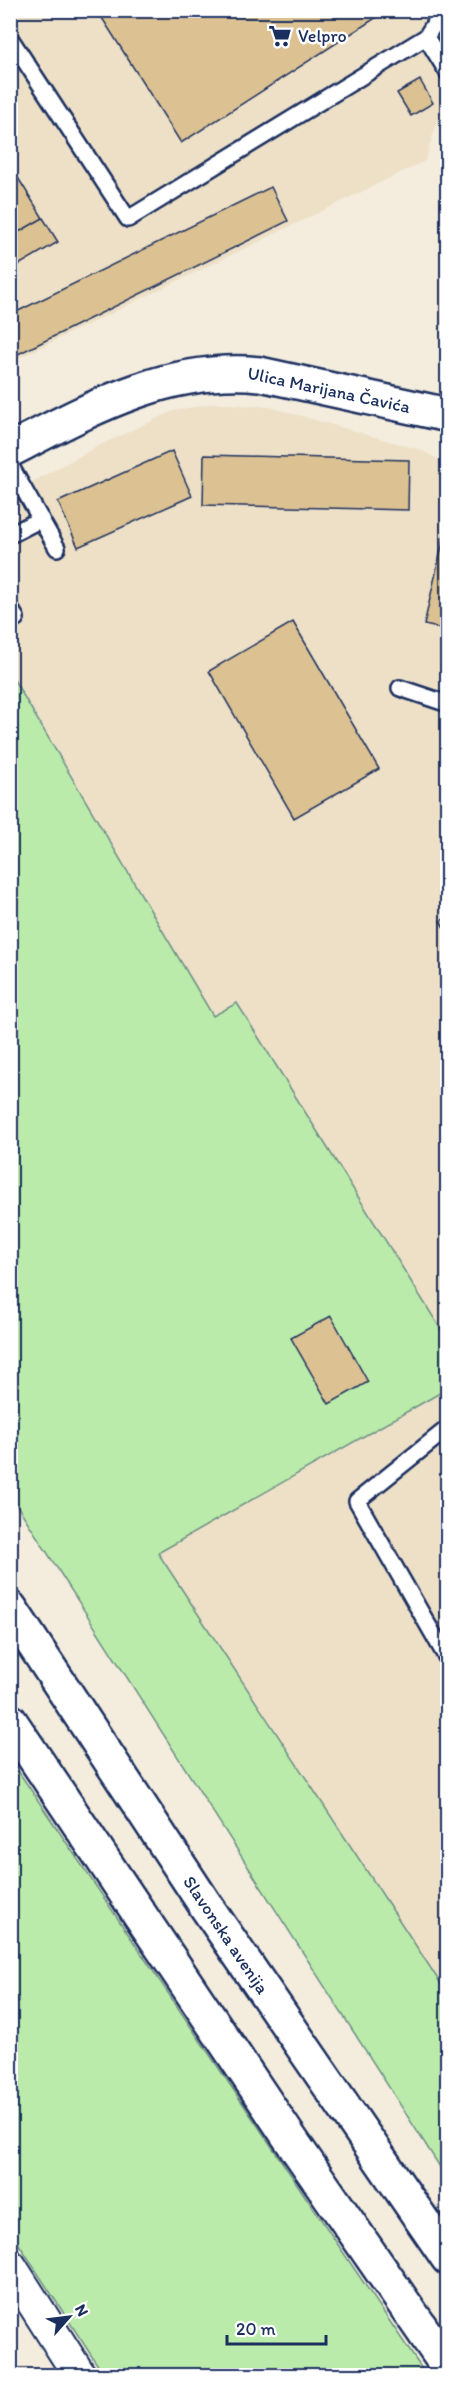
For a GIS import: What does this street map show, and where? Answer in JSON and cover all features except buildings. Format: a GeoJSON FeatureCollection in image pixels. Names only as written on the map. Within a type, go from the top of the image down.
{"type":"FeatureCollection","features":[{"type":"Feature","properties":{"kind":"main road","name":"Ulica Marijana Čavića"},"geometry":{"type":"LineString","coordinates":[[10,450],[88,410],[140,388],[203,373],[234,371],[260,374],[447,415]]}},
{"type":"Feature","properties":{"kind":"main road","name":"Slavonska avenija"},"geometry":{"type":"LineString","coordinates":[[10,1608],[212,1915],[447,2258]]}},
{"type":"Feature","properties":{"kind":"main road"},"geometry":{"type":"LineString","coordinates":[[10,1721],[275,2117],[447,2367]]}},
{"type":"Feature","properties":{"kind":"street"},"geometry":{"type":"LineString","coordinates":[[10,2266],[80,2376]]}},
{"type":"Feature","properties":{"kind":"lane"},"geometry":{"type":"LineString","coordinates":[[10,38],[128,219],[426,37],[443,10]]}},
{"type":"Feature","properties":{"kind":"lane"},"geometry":{"type":"LineString","coordinates":[[426,37],[447,73]]}},
{"type":"Feature","properties":{"kind":"lane"},"geometry":{"type":"LineString","coordinates":[[10,465],[57,548]]}},
{"type":"Feature","properties":{"kind":"lane"},"geometry":{"type":"LineString","coordinates":[[10,535],[41,519]]}},
{"type":"Feature","properties":{"kind":"lane"},"geometry":{"type":"LineString","coordinates":[[400,688],[447,704]]}},
{"type":"Feature","properties":{"kind":"lane"},"geometry":{"type":"LineString","coordinates":[[447,1428],[357,1501],[447,1660]]}},
{"type":"Feature","properties":{"kind":"shaded area"},"geometry":{"type":"Polygon","coordinates":[[[11,11],[447,11],[447,90],[425,161],[11,362],[11,11]]]}},
{"type":"Feature","properties":{"kind":"shaded area"},"geometry":{"type":"Polygon","coordinates":[[[214,403],[270,407],[421,450],[447,464],[447,1339],[237,1003],[214,1017],[11,673],[10,494],[96,447],[173,411],[214,403]]]}},
{"type":"Feature","properties":{"kind":"shaded area"},"geometry":{"type":"Polygon","coordinates":[[[447,1389],[447,1993],[158,1553],[447,1389]]]}},
{"type":"Feature","properties":{"kind":"green space"},"geometry":{"type":"Polygon","coordinates":[[[10,673],[213,1016],[237,1003],[447,1339],[447,1389],[158,1553],[447,1993],[447,2178],[11,1496],[10,673]]]}},
{"type":"Feature","properties":{"kind":"green space"},"geometry":{"type":"Polygon","coordinates":[[[10,1759],[426,2375],[104,2375],[11,2232],[10,1759]]]}},
{"type":"Feature","properties":{"kind":"place","name":"Velpro"},"geometry":{"type":"Point","coordinates":[280,36]}}]}
